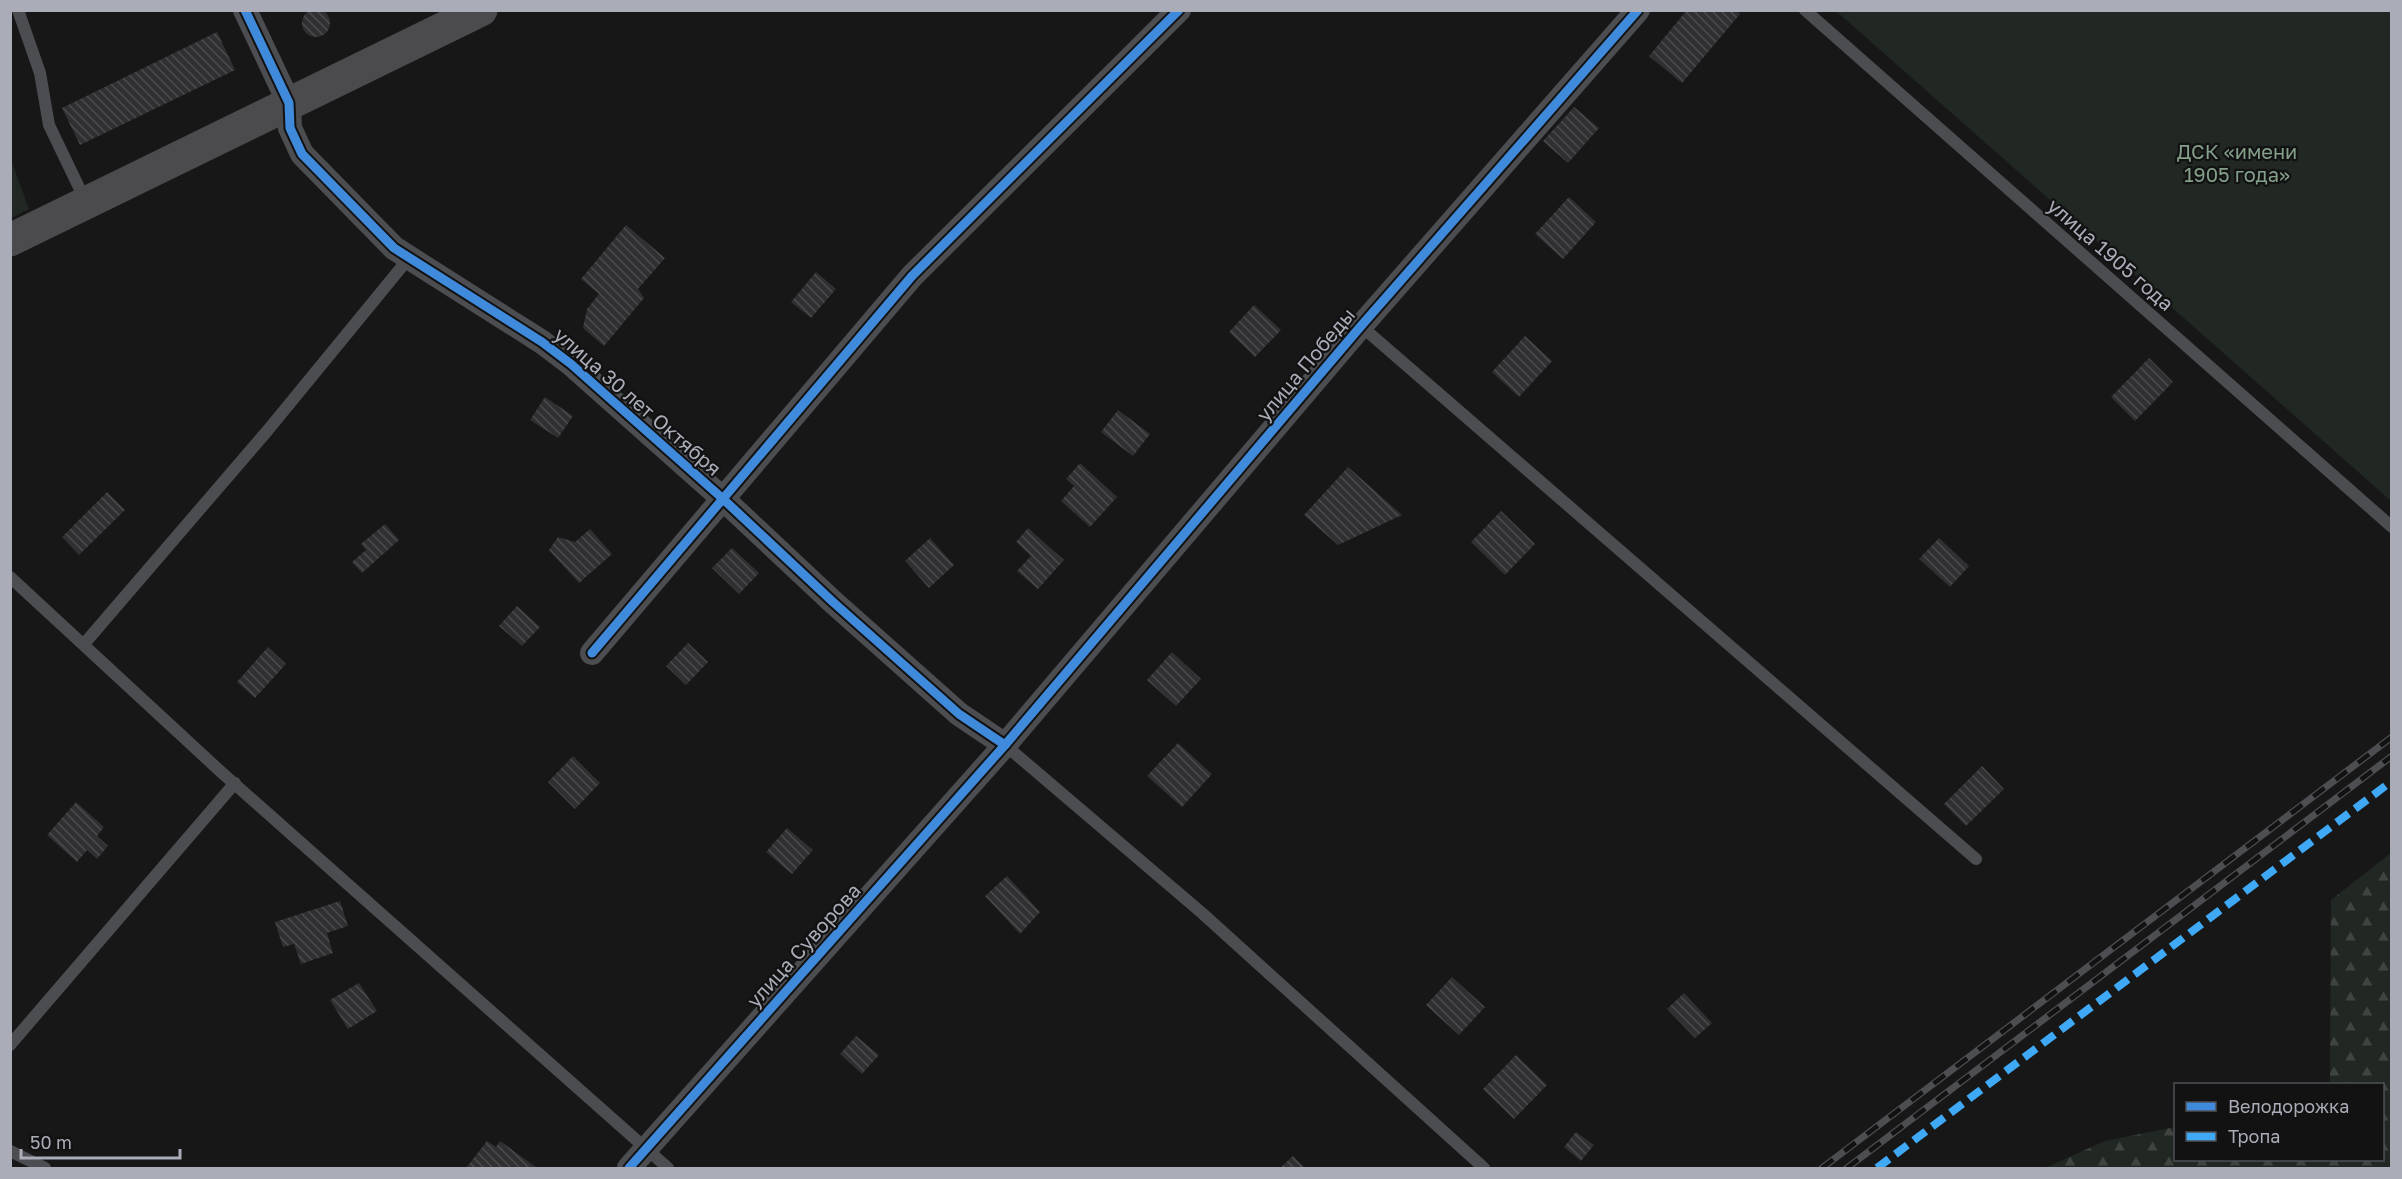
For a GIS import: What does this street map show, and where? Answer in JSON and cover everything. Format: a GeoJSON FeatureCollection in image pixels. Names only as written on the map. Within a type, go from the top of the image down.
{"type":"FeatureCollection","features":[{"type":"Feature","properties":{"kind":"street","name":"улица 30 лет Октября"},"geometry":{"type":"LineString","coordinates":[[245,10],[289,103],[290,128],[302,154],[387,241],[409,258],[542,342],[571,364],[959,714],[1005,745]]}},
{"type":"Feature","properties":{"kind":"street"},"geometry":{"type":"LineString","coordinates":[[10,240],[482,10]]}},
{"type":"Feature","properties":{"kind":"street"},"geometry":{"type":"LineString","coordinates":[[592,653],[912,276],[1179,10]]}},
{"type":"Feature","properties":{"kind":"street","name":"улица Победы"},"geometry":{"type":"LineString","coordinates":[[1005,745],[1361,326],[1638,10]]}},
{"type":"Feature","properties":{"kind":"street","name":"улица Суворова"},"geometry":{"type":"LineString","coordinates":[[629,1168],[1005,745]]}},
{"type":"Feature","properties":{"kind":"lane"},"geometry":{"type":"LineString","coordinates":[[18,10],[40,73],[48,125],[87,203]]}},
{"type":"Feature","properties":{"kind":"lane","name":"улица 1905 года"},"geometry":{"type":"LineString","coordinates":[[1805,10],[2391,527]]}},
{"type":"Feature","properties":{"kind":"lane"},"geometry":{"type":"LineString","coordinates":[[84,644],[268,430],[409,258]]}},
{"type":"Feature","properties":{"kind":"lane"},"geometry":{"type":"LineString","coordinates":[[1361,326],[1976,859]]}},
{"type":"Feature","properties":{"kind":"lane"},"geometry":{"type":"LineString","coordinates":[[10,577],[235,783],[668,1168]]}},
{"type":"Feature","properties":{"kind":"lane"},"geometry":{"type":"LineString","coordinates":[[1005,745],[1211,921],[1484,1168]]}},
{"type":"Feature","properties":{"kind":"lane"},"geometry":{"type":"LineString","coordinates":[[10,1045],[235,783]]}},
{"type":"Feature","properties":{"kind":"lane"},"geometry":{"type":"LineString","coordinates":[[10,1151],[45,1168]]}},
{"type":"Feature","properties":{"kind":"green space","name":"ДСК «имени 1905 года»"},"geometry":{"type":"Polygon","coordinates":[[[1836,11],[2391,11],[2391,501],[1836,11]]]}},
{"type":"Feature","properties":{"kind":"green space"},"geometry":{"type":"Polygon","coordinates":[[[11,160],[29,209],[10,218],[11,160]]]}},
{"type":"Feature","properties":{"kind":"green space"},"geometry":{"type":"Polygon","coordinates":[[[2391,853],[2391,1168],[2045,1168],[2105,1141],[2174,1127],[2174,1161],[2384,1161],[2384,1083],[2330,1083],[2331,900],[2391,853]]]}},
{"type":"Feature","properties":{"kind":"building"},"geometry":{"type":"Polygon","coordinates":[[[316,9],[326,13],[330,23],[326,33],[316,37],[306,33],[302,23],[306,13],[316,9]]]}},
{"type":"Feature","properties":{"kind":"building"},"geometry":{"type":"Polygon","coordinates":[[[1687,10],[1736,10],[1740,14],[1682,83],[1649,56],[1687,10]]]}},
{"type":"Feature","properties":{"kind":"building"},"geometry":{"type":"Polygon","coordinates":[[[217,32],[235,70],[80,145],[62,108],[217,32]]]}},
{"type":"Feature","properties":{"kind":"building"},"geometry":{"type":"Polygon","coordinates":[[[1574,107],[1599,128],[1568,163],[1543,141],[1574,107]]]}},
{"type":"Feature","properties":{"kind":"building"},"geometry":{"type":"Polygon","coordinates":[[[1569,197],[1596,222],[1563,259],[1535,234],[1569,197]]]}},
{"type":"Feature","properties":{"kind":"building"},"geometry":{"type":"Polygon","coordinates":[[[626,225],[665,258],[638,289],[644,298],[604,346],[583,328],[587,309],[599,294],[581,279],[626,225]]]}},
{"type":"Feature","properties":{"kind":"building"},"geometry":{"type":"Polygon","coordinates":[[[816,272],[836,289],[811,318],[791,302],[816,272]]]}},
{"type":"Feature","properties":{"kind":"building"},"geometry":{"type":"Polygon","coordinates":[[[1254,305],[1281,330],[1255,357],[1229,332],[1254,305]]]}},
{"type":"Feature","properties":{"kind":"building"},"geometry":{"type":"Polygon","coordinates":[[[1525,336],[1552,361],[1519,397],[1492,372],[1525,336]]]}},
{"type":"Feature","properties":{"kind":"building"},"geometry":{"type":"Polygon","coordinates":[[[2149,358],[2173,382],[2135,421],[2111,397],[2149,358]]]}},
{"type":"Feature","properties":{"kind":"building"},"geometry":{"type":"Polygon","coordinates":[[[545,397],[573,416],[558,438],[530,420],[545,397]]]}},
{"type":"Feature","properties":{"kind":"building"},"geometry":{"type":"Polygon","coordinates":[[[1118,410],[1150,434],[1133,456],[1101,432],[1118,410]]]}},
{"type":"Feature","properties":{"kind":"building"},"geometry":{"type":"Polygon","coordinates":[[[1080,463],[1117,497],[1090,527],[1061,501],[1074,486],[1066,479],[1080,463]]]}},
{"type":"Feature","properties":{"kind":"building"},"geometry":{"type":"Polygon","coordinates":[[[1348,467],[1402,515],[1338,545],[1304,515],[1348,467]]]}},
{"type":"Feature","properties":{"kind":"building"},"geometry":{"type":"Polygon","coordinates":[[[107,492],[125,510],[79,555],[62,537],[107,492]]]}},
{"type":"Feature","properties":{"kind":"building"},"geometry":{"type":"Polygon","coordinates":[[[1501,511],[1535,544],[1505,575],[1471,542],[1501,511]]]}},
{"type":"Feature","properties":{"kind":"building"},"geometry":{"type":"Polygon","coordinates":[[[385,524],[399,540],[362,573],[352,562],[366,550],[361,544],[385,524]]]}},
{"type":"Feature","properties":{"kind":"building"},"geometry":{"type":"Polygon","coordinates":[[[1028,528],[1064,560],[1038,589],[1017,571],[1031,556],[1016,542],[1028,528]]]}},
{"type":"Feature","properties":{"kind":"building"},"geometry":{"type":"Polygon","coordinates":[[[590,529],[612,554],[579,583],[549,550],[558,537],[575,542],[590,529]]]}},
{"type":"Feature","properties":{"kind":"building"},"geometry":{"type":"Polygon","coordinates":[[[930,538],[954,565],[929,588],[905,561],[930,538]]]}},
{"type":"Feature","properties":{"kind":"building"},"geometry":{"type":"Polygon","coordinates":[[[1939,538],[1969,566],[1950,587],[1919,559],[1939,538]]]}},
{"type":"Feature","properties":{"kind":"building"},"geometry":{"type":"Polygon","coordinates":[[[732,548],[759,573],[739,594],[712,568],[732,548]]]}},
{"type":"Feature","properties":{"kind":"building"},"geometry":{"type":"Polygon","coordinates":[[[517,606],[540,627],[522,646],[499,626],[517,606]]]}},
{"type":"Feature","properties":{"kind":"building"},"geometry":{"type":"Polygon","coordinates":[[[688,643],[708,662],[686,685],[666,666],[688,643]]]}},
{"type":"Feature","properties":{"kind":"building"},"geometry":{"type":"Polygon","coordinates":[[[268,647],[286,664],[255,698],[237,682],[268,647]]]}},
{"type":"Feature","properties":{"kind":"building"},"geometry":{"type":"Polygon","coordinates":[[[1172,652],[1201,679],[1176,706],[1147,680],[1172,652]]]}},
{"type":"Feature","properties":{"kind":"building"},"geometry":{"type":"Polygon","coordinates":[[[1178,743],[1212,774],[1182,807],[1147,776],[1178,743]]]}},
{"type":"Feature","properties":{"kind":"building"},"geometry":{"type":"Polygon","coordinates":[[[573,756],[600,783],[575,809],[548,782],[573,756]]]}},
{"type":"Feature","properties":{"kind":"building"},"geometry":{"type":"Polygon","coordinates":[[[1982,766],[2004,789],[1966,826],[1944,804],[1982,766]]]}},
{"type":"Feature","properties":{"kind":"building"},"geometry":{"type":"Polygon","coordinates":[[[76,802],[104,827],[97,836],[108,846],[97,859],[87,850],[77,862],[47,835],[76,802]]]}},
{"type":"Feature","properties":{"kind":"building"},"geometry":{"type":"Polygon","coordinates":[[[787,828],[813,850],[792,874],[766,852],[787,828]]]}},
{"type":"Feature","properties":{"kind":"building"},"geometry":{"type":"Polygon","coordinates":[[[1007,876],[1040,912],[1020,934],[985,896],[1007,876]]]}},
{"type":"Feature","properties":{"kind":"building"},"geometry":{"type":"Polygon","coordinates":[[[340,901],[348,926],[327,933],[333,953],[301,964],[294,944],[283,947],[275,922],[340,901]]]}},
{"type":"Feature","properties":{"kind":"building"},"geometry":{"type":"Polygon","coordinates":[[[1452,977],[1485,1007],[1459,1035],[1426,1005],[1452,977]]]}},
{"type":"Feature","properties":{"kind":"building"},"geometry":{"type":"Polygon","coordinates":[[[359,983],[377,1011],[348,1029],[330,1000],[359,983]]]}},
{"type":"Feature","properties":{"kind":"building"},"geometry":{"type":"Polygon","coordinates":[[[1684,993],[1712,1023],[1695,1038],[1667,1009],[1684,993]]]}},
{"type":"Feature","properties":{"kind":"building"},"geometry":{"type":"Polygon","coordinates":[[[856,1036],[879,1055],[862,1074],[840,1054],[856,1036]]]}},
{"type":"Feature","properties":{"kind":"building"},"geometry":{"type":"Polygon","coordinates":[[[1516,1055],[1547,1085],[1514,1119],[1483,1089],[1516,1055]]]}},
{"type":"Feature","properties":{"kind":"building"},"geometry":{"type":"Polygon","coordinates":[[[1576,1132],[1594,1145],[1581,1161],[1564,1147],[1576,1132]]]}},
{"type":"Feature","properties":{"kind":"building"},"geometry":{"type":"Polygon","coordinates":[[[487,1141],[496,1147],[500,1141],[537,1168],[466,1168],[487,1141]]]}},
{"type":"Feature","properties":{"kind":"building"},"geometry":{"type":"Polygon","coordinates":[[[1293,1156],[1305,1168],[1280,1168],[1293,1156]]]}},
{"type":"Feature","properties":{"kind":"railway"},"geometry":{"type":"LineString","coordinates":[[1822,1168],[2392,737]]}},
{"type":"Feature","properties":{"kind":"railway"},"geometry":{"type":"LineString","coordinates":[[1847,1168],[2392,756]]}},
{"type":"Feature","properties":{"kind":"marked path"},"geometry":{"type":"LineString","coordinates":[[1877,1168],[2392,781]]}},
{"type":"Feature","properties":{"kind":"cycle path"},"geometry":{"type":"LineString","coordinates":[[245,10],[289,103],[290,128],[302,154],[394,248],[542,342],[571,364],[959,714],[1005,745]]}},
{"type":"Feature","properties":{"kind":"cycle path"},"geometry":{"type":"LineString","coordinates":[[592,653],[912,276],[1179,10]]}},
{"type":"Feature","properties":{"kind":"cycle path"},"geometry":{"type":"LineString","coordinates":[[629,1168],[1005,745],[1361,326],[1638,10]]}}]}
